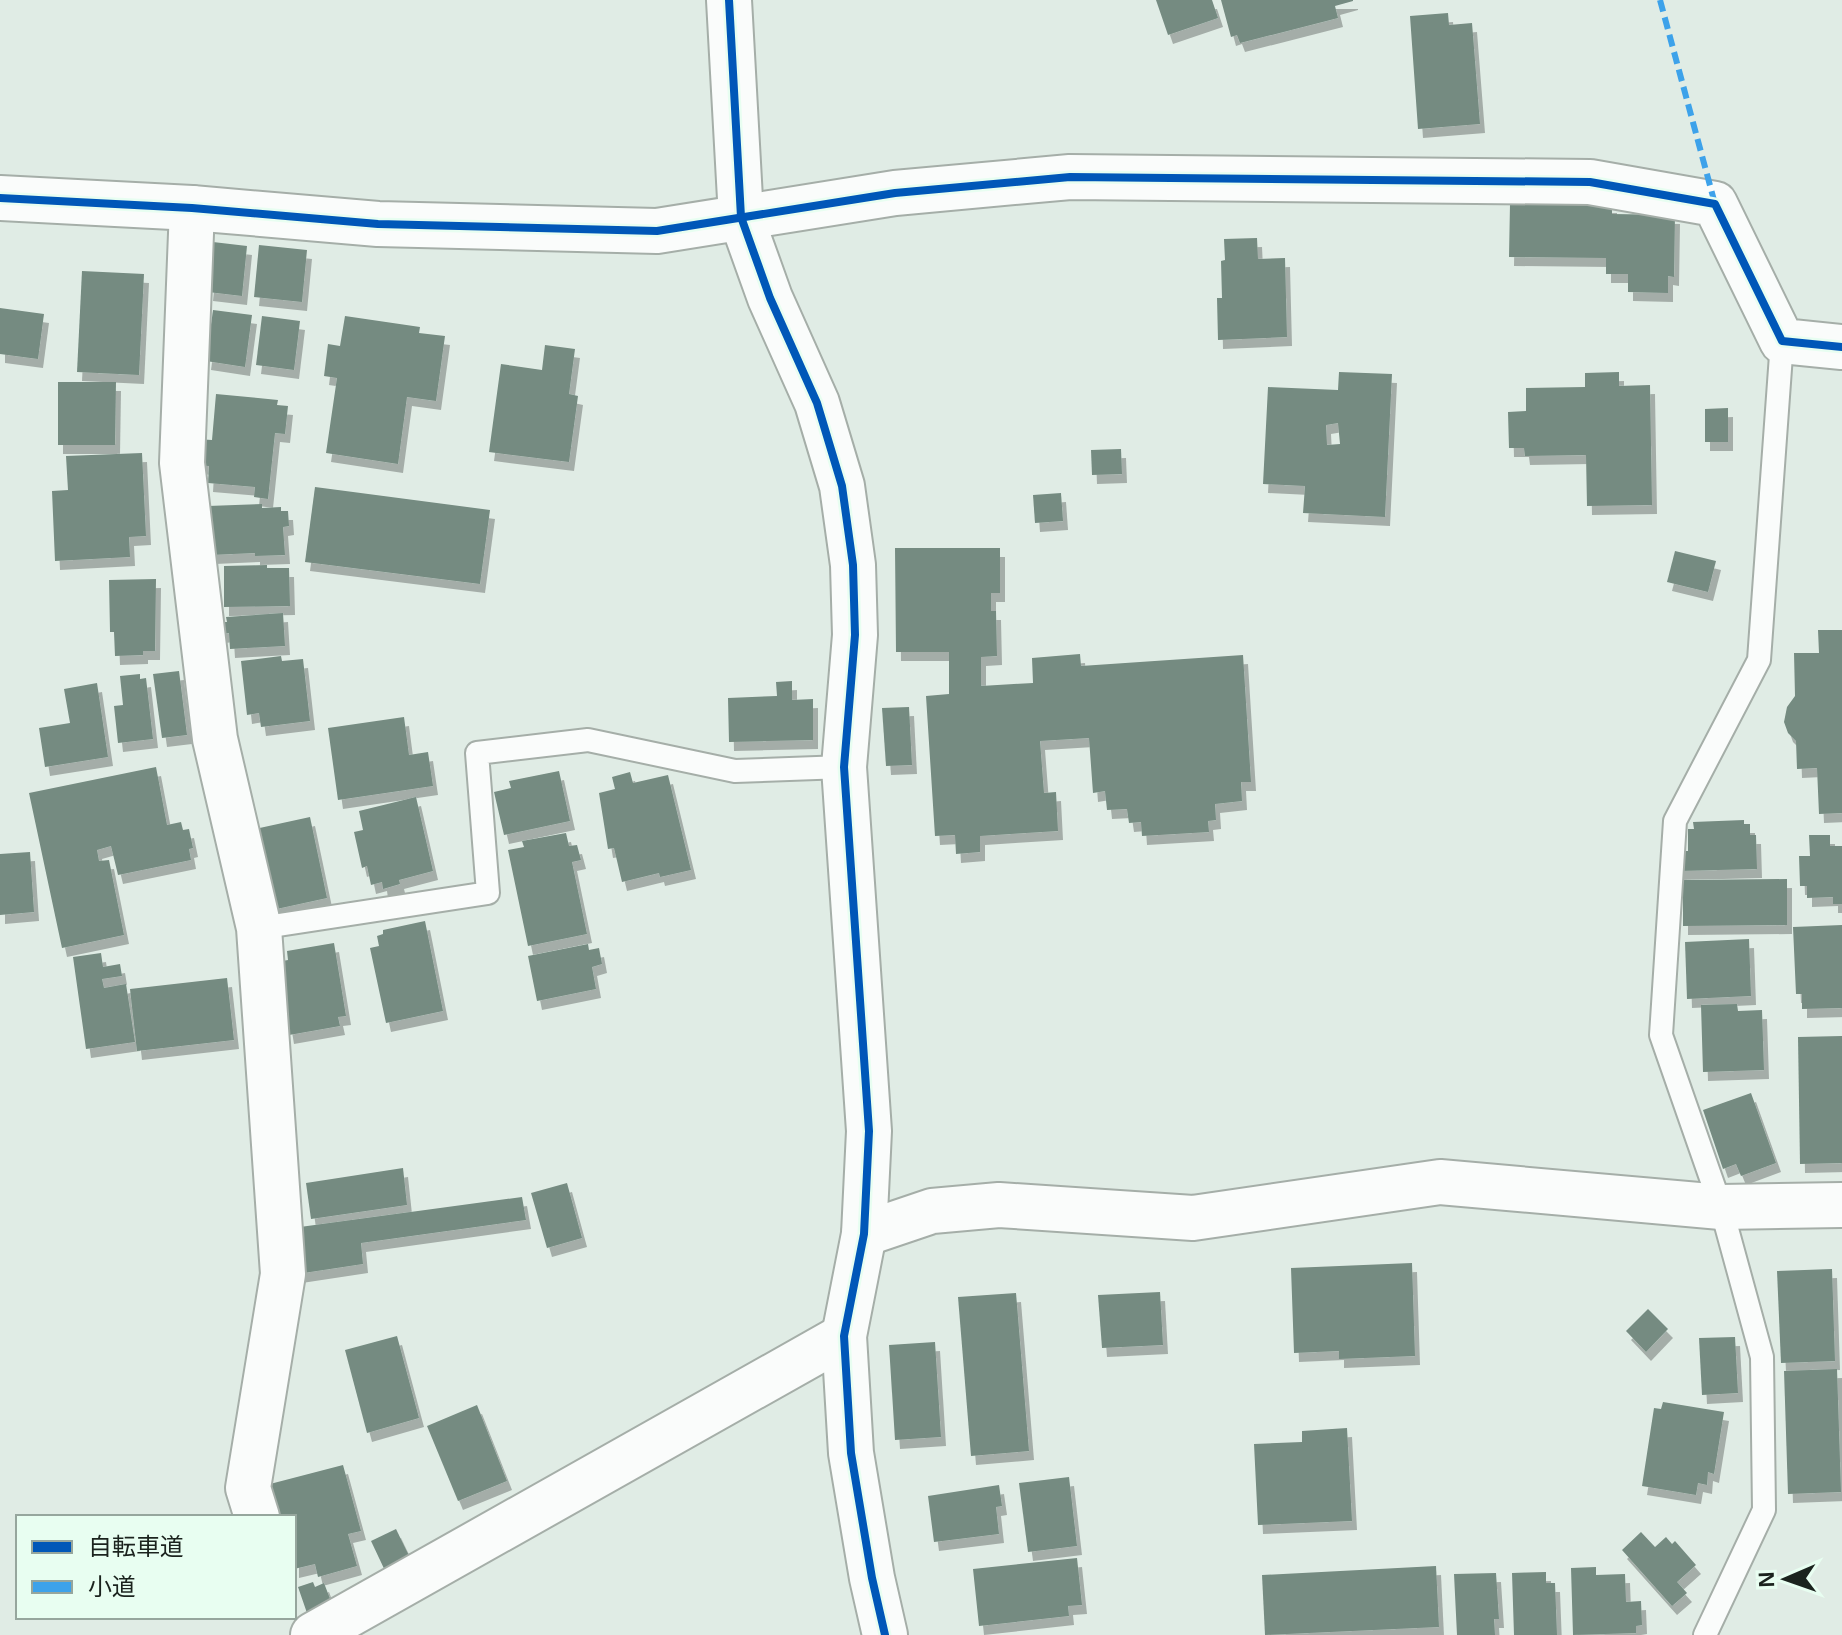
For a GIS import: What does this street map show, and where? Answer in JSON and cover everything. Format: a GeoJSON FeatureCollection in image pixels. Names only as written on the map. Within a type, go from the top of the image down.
{"type":"FeatureCollection","features":[{"type":"Feature","properties":{"kind":"street"},"geometry":{"type":"LineString","coordinates":[[729,0],[741,217],[770,298],[817,403],[842,486],[853,565],[855,635],[844,767],[869,1131],[864,1234],[844,1336],[851,1453],[885,1635]]}},
{"type":"Feature","properties":{"kind":"street"},"geometry":{"type":"LineString","coordinates":[[0,198],[192,208],[378,224],[657,231],[895,193],[1070,177],[1590,182],[1715,204],[1782,341],[1842,347]]}},
{"type":"Feature","properties":{"kind":"street"},"geometry":{"type":"LineString","coordinates":[[192,208],[182,463],[215,739],[259,928],[283,1274],[248,1488],[256,1515]]}},
{"type":"Feature","properties":{"kind":"street"},"geometry":{"type":"LineString","coordinates":[[864,1234],[932,1211],[999,1205],[1193,1218],[1440,1182],[1721,1207],[1842,1205]]}},
{"type":"Feature","properties":{"kind":"street"},"geometry":{"type":"LineString","coordinates":[[313,1635],[844,1336]]}},
{"type":"Feature","properties":{"kind":"lane"},"geometry":{"type":"LineString","coordinates":[[1705,1635],[1764,1510],[1762,1357],[1721,1207],[1661,1035],[1675,821],[1759,660],[1782,341]]}},
{"type":"Feature","properties":{"kind":"lane"},"geometry":{"type":"LineString","coordinates":[[259,928],[488,893],[477,753],[588,740],[735,771],[844,767]]}},
{"type":"Feature","properties":{"kind":"building"},"geometry":{"type":"Polygon","coordinates":[[[1156,0],[1212,0],[1218,18],[1168,35],[1156,0]]]}},
{"type":"Feature","properties":{"kind":"building"},"geometry":{"type":"Polygon","coordinates":[[[1221,0],[1353,1],[1335,6],[1338,18],[1240,43],[1237,35],[1231,37],[1221,0]]]}},
{"type":"Feature","properties":{"kind":"building"},"geometry":{"type":"Polygon","coordinates":[[[1448,13],[1449,25],[1472,23],[1480,124],[1418,129],[1410,16],[1448,13]]]}},
{"type":"Feature","properties":{"kind":"building"},"geometry":{"type":"Polygon","coordinates":[[[1510,204],[1612,204],[1612,214],[1675,215],[1674,277],[1668,276],[1668,293],[1628,292],[1628,274],[1606,274],[1606,258],[1509,257],[1510,204]]]}},
{"type":"Feature","properties":{"kind":"building"},"geometry":{"type":"Polygon","coordinates":[[[1257,238],[1258,259],[1285,258],[1287,337],[1218,340],[1217,298],[1222,298],[1224,239],[1257,238]]]}},
{"type":"Feature","properties":{"kind":"building"},"geometry":{"type":"Polygon","coordinates":[[[213,242],[247,246],[242,296],[208,292],[213,242]]]}},
{"type":"Feature","properties":{"kind":"building"},"geometry":{"type":"Polygon","coordinates":[[[259,245],[307,250],[302,302],[254,297],[259,245]]]}},
{"type":"Feature","properties":{"kind":"building"},"geometry":{"type":"Polygon","coordinates":[[[82,271],[144,274],[139,375],[77,372],[82,271]]]}},
{"type":"Feature","properties":{"kind":"building"},"geometry":{"type":"Polygon","coordinates":[[[0,308],[44,314],[38,359],[0,354],[0,308]]]}},
{"type":"Feature","properties":{"kind":"building"},"geometry":{"type":"Polygon","coordinates":[[[213,310],[252,315],[245,367],[206,361],[213,310]]]}},
{"type":"Feature","properties":{"kind":"building"},"geometry":{"type":"Polygon","coordinates":[[[262,316],[300,321],[294,370],[256,365],[262,316]]]}},
{"type":"Feature","properties":{"kind":"building"},"geometry":{"type":"Polygon","coordinates":[[[345,316],[420,327],[419,333],[445,336],[436,401],[407,397],[398,464],[326,453],[337,378],[324,376],[328,344],[340,346],[345,316]]]}},
{"type":"Feature","properties":{"kind":"building"},"geometry":{"type":"Polygon","coordinates":[[[545,345],[575,349],[569,394],[578,396],[569,462],[489,452],[501,364],[542,370],[545,345]]]}},
{"type":"Feature","properties":{"kind":"building"},"geometry":{"type":"Polygon","coordinates":[[[1339,372],[1392,374],[1385,517],[1303,513],[1305,486],[1263,484],[1268,387],[1338,390],[1339,372]],[[1338,423],[1326,425],[1327,445],[1340,444],[1338,423]]]}},
{"type":"Feature","properties":{"kind":"building"},"geometry":{"type":"Polygon","coordinates":[[[1619,372],[1619,386],[1650,385],[1652,505],[1587,506],[1586,455],[1525,456],[1524,448],[1509,448],[1508,412],[1526,411],[1526,388],[1585,387],[1585,373],[1619,372]]]}},
{"type":"Feature","properties":{"kind":"building"},"geometry":{"type":"Polygon","coordinates":[[[58,382],[116,382],[115,445],[58,445],[58,382]]]}},
{"type":"Feature","properties":{"kind":"building"},"geometry":{"type":"Polygon","coordinates":[[[216,394],[278,400],[277,405],[288,406],[285,434],[275,433],[268,499],[254,497],[255,487],[208,483],[209,466],[194,465],[196,439],[212,440],[216,394]]]}},
{"type":"Feature","properties":{"kind":"building"},"geometry":{"type":"Polygon","coordinates":[[[1728,408],[1728,442],[1705,442],[1705,409],[1728,408]]]}},
{"type":"Feature","properties":{"kind":"building"},"geometry":{"type":"Polygon","coordinates":[[[1121,449],[1122,474],[1092,475],[1091,450],[1121,449]]]}},
{"type":"Feature","properties":{"kind":"building"},"geometry":{"type":"Polygon","coordinates":[[[142,453],[146,536],[129,537],[130,557],[55,561],[52,491],[68,490],[66,456],[142,453]]]}},
{"type":"Feature","properties":{"kind":"building"},"geometry":{"type":"Polygon","coordinates":[[[315,487],[490,510],[480,584],[305,562],[315,487]]]}},
{"type":"Feature","properties":{"kind":"building"},"geometry":{"type":"Polygon","coordinates":[[[1061,493],[1063,521],[1035,523],[1033,495],[1061,493]]]}},
{"type":"Feature","properties":{"kind":"building"},"geometry":{"type":"Polygon","coordinates":[[[262,504],[262,508],[281,507],[281,511],[288,511],[289,526],[283,527],[285,555],[210,555],[208,506],[262,504]]]}},
{"type":"Feature","properties":{"kind":"building"},"geometry":{"type":"Polygon","coordinates":[[[895,548],[1000,548],[1000,593],[991,593],[991,611],[996,611],[997,656],[981,657],[981,686],[1033,683],[1032,658],[1080,654],[1081,666],[1243,655],[1251,782],[1241,782],[1242,801],[1215,804],[1216,820],[1208,821],[1209,832],[1142,836],[1141,822],[1129,823],[1127,809],[1107,810],[1105,791],[1093,793],[1089,738],[1040,741],[1044,793],[1056,792],[1058,831],[980,836],[980,852],[956,854],[955,835],[935,836],[926,696],[949,694],[949,652],[896,652],[895,548]]]}},
{"type":"Feature","properties":{"kind":"building"},"geometry":{"type":"Polygon","coordinates":[[[1675,551],[1716,561],[1708,592],[1667,582],[1675,551]]]}},
{"type":"Feature","properties":{"kind":"building"},"geometry":{"type":"Polygon","coordinates":[[[267,565],[267,568],[289,568],[290,606],[224,607],[224,566],[267,565]]]}},
{"type":"Feature","properties":{"kind":"building"},"geometry":{"type":"Polygon","coordinates":[[[156,579],[155,651],[143,651],[143,655],[115,656],[114,632],[110,632],[109,580],[156,579]]]}},
{"type":"Feature","properties":{"kind":"building"},"geometry":{"type":"Polygon","coordinates":[[[283,613],[285,646],[230,649],[229,633],[220,634],[219,622],[227,622],[226,617],[283,613]]]}},
{"type":"Feature","properties":{"kind":"building"},"geometry":{"type":"Polygon","coordinates":[[[1818,630],[1842,630],[1842,813],[1819,814],[1817,768],[1797,769],[1796,741],[1788,733],[1784,722],[1787,707],[1795,696],[1794,653],[1819,653],[1818,630]]]}},
{"type":"Feature","properties":{"kind":"building"},"geometry":{"type":"Polygon","coordinates":[[[281,656],[282,661],[303,659],[310,721],[261,727],[259,713],[247,715],[241,661],[281,656]]]}},
{"type":"Feature","properties":{"kind":"building"},"geometry":{"type":"Polygon","coordinates":[[[179,671],[187,735],[162,738],[153,674],[179,671]]]}},
{"type":"Feature","properties":{"kind":"building"},"geometry":{"type":"Polygon","coordinates":[[[140,674],[140,679],[146,678],[153,739],[118,743],[114,706],[123,705],[120,676],[140,674]]]}},
{"type":"Feature","properties":{"kind":"building"},"geometry":{"type":"Polygon","coordinates":[[[792,681],[792,700],[813,699],[813,740],[729,742],[728,698],[777,696],[776,682],[792,681]]]}},
{"type":"Feature","properties":{"kind":"building"},"geometry":{"type":"Polygon","coordinates":[[[97,683],[108,757],[45,767],[39,728],[70,723],[64,689],[97,683]]]}},
{"type":"Feature","properties":{"kind":"building"},"geometry":{"type":"Polygon","coordinates":[[[909,707],[912,765],[886,766],[882,708],[909,707]]]}},
{"type":"Feature","properties":{"kind":"building"},"geometry":{"type":"Polygon","coordinates":[[[404,717],[409,755],[428,752],[433,786],[338,800],[328,728],[404,717]]]}},
{"type":"Feature","properties":{"kind":"building"},"geometry":{"type":"Polygon","coordinates":[[[156,767],[167,825],[181,822],[183,830],[189,829],[193,848],[189,849],[191,860],[118,875],[111,846],[97,850],[99,861],[109,860],[124,935],[62,948],[29,793],[156,767]]]}},
{"type":"Feature","properties":{"kind":"building"},"geometry":{"type":"Polygon","coordinates":[[[559,771],[570,821],[504,835],[494,792],[511,788],[509,781],[559,771]]]}},
{"type":"Feature","properties":{"kind":"building"},"geometry":{"type":"Polygon","coordinates":[[[630,772],[633,783],[668,775],[691,870],[660,877],[659,873],[622,882],[614,848],[608,849],[599,793],[615,789],[612,777],[630,772]]]}},
{"type":"Feature","properties":{"kind":"building"},"geometry":{"type":"Polygon","coordinates":[[[416,797],[433,871],[399,880],[400,884],[383,889],[382,882],[371,885],[367,866],[362,868],[354,832],[363,830],[359,811],[416,797]]]}},
{"type":"Feature","properties":{"kind":"building"},"geometry":{"type":"Polygon","coordinates":[[[310,817],[327,898],[272,910],[255,829],[310,817]]]}},
{"type":"Feature","properties":{"kind":"building"},"geometry":{"type":"Polygon","coordinates":[[[1744,820],[1744,824],[1750,824],[1750,835],[1756,835],[1757,869],[1679,871],[1678,851],[1688,851],[1688,829],[1694,829],[1693,822],[1744,820]]]}},
{"type":"Feature","properties":{"kind":"building"},"geometry":{"type":"Polygon","coordinates":[[[566,833],[569,846],[577,845],[581,860],[572,862],[587,934],[528,946],[508,850],[524,847],[522,841],[566,833]]]}},
{"type":"Feature","properties":{"kind":"building"},"geometry":{"type":"Polygon","coordinates":[[[1809,835],[1830,835],[1830,846],[1842,846],[1842,904],[1833,904],[1833,897],[1807,898],[1807,886],[1800,886],[1799,856],[1810,856],[1809,835]]]}},
{"type":"Feature","properties":{"kind":"building"},"geometry":{"type":"Polygon","coordinates":[[[30,852],[34,912],[0,915],[0,854],[30,852]]]}},
{"type":"Feature","properties":{"kind":"building"},"geometry":{"type":"Polygon","coordinates":[[[1787,879],[1787,925],[1683,926],[1683,880],[1787,879]]]}},
{"type":"Feature","properties":{"kind":"building"},"geometry":{"type":"Polygon","coordinates":[[[425,921],[443,1011],[386,1023],[370,948],[379,946],[377,936],[383,934],[383,930],[425,921]]]}},
{"type":"Feature","properties":{"kind":"building"},"geometry":{"type":"Polygon","coordinates":[[[1842,925],[1842,1008],[1802,1009],[1802,994],[1796,994],[1793,927],[1842,925]]]}},
{"type":"Feature","properties":{"kind":"building"},"geometry":{"type":"Polygon","coordinates":[[[1749,939],[1751,996],[1687,999],[1685,942],[1749,939]]]}},
{"type":"Feature","properties":{"kind":"building"},"geometry":{"type":"Polygon","coordinates":[[[334,943],[346,1016],[338,1017],[340,1026],[289,1035],[277,962],[288,960],[287,951],[334,943]]]}},
{"type":"Feature","properties":{"kind":"building"},"geometry":{"type":"Polygon","coordinates":[[[588,944],[589,950],[599,948],[602,964],[592,967],[596,989],[537,1001],[528,956],[588,944]]]}},
{"type":"Feature","properties":{"kind":"building"},"geometry":{"type":"Polygon","coordinates":[[[101,953],[103,967],[120,964],[122,976],[102,979],[104,988],[126,984],[135,1042],[86,1049],[73,957],[101,953]]]}},
{"type":"Feature","properties":{"kind":"building"},"geometry":{"type":"Polygon","coordinates":[[[227,978],[234,1040],[137,1051],[130,989],[227,978]]]}},
{"type":"Feature","properties":{"kind":"building"},"geometry":{"type":"Polygon","coordinates":[[[1737,1004],[1738,1011],[1762,1010],[1764,1070],[1703,1072],[1701,1005],[1737,1004]]]}},
{"type":"Feature","properties":{"kind":"building"},"geometry":{"type":"Polygon","coordinates":[[[1842,1036],[1842,1163],[1800,1164],[1798,1037],[1842,1036]]]}},
{"type":"Feature","properties":{"kind":"building"},"geometry":{"type":"Polygon","coordinates":[[[1751,1093],[1776,1163],[1741,1176],[1736,1164],[1723,1169],[1703,1110],[1751,1093]]]}},
{"type":"Feature","properties":{"kind":"building"},"geometry":{"type":"Polygon","coordinates":[[[403,1168],[407,1205],[311,1219],[306,1183],[403,1168]]]}},
{"type":"Feature","properties":{"kind":"building"},"geometry":{"type":"Polygon","coordinates":[[[567,1183],[582,1238],[547,1248],[531,1193],[567,1183]]]}},
{"type":"Feature","properties":{"kind":"building"},"geometry":{"type":"Polygon","coordinates":[[[522,1197],[526,1220],[361,1243],[363,1264],[297,1274],[300,1227],[522,1197]]]}},
{"type":"Feature","properties":{"kind":"building"},"geometry":{"type":"Polygon","coordinates":[[[1412,1263],[1415,1356],[1339,1359],[1339,1351],[1294,1353],[1291,1268],[1412,1263]]]}},
{"type":"Feature","properties":{"kind":"building"},"geometry":{"type":"Polygon","coordinates":[[[1832,1269],[1835,1361],[1781,1363],[1777,1271],[1832,1269]]]}},
{"type":"Feature","properties":{"kind":"building"},"geometry":{"type":"Polygon","coordinates":[[[1160,1292],[1163,1345],[1102,1348],[1098,1295],[1160,1292]]]}},
{"type":"Feature","properties":{"kind":"building"},"geometry":{"type":"Polygon","coordinates":[[[1016,1293],[1029,1451],[971,1456],[958,1297],[1016,1293]]]}},
{"type":"Feature","properties":{"kind":"building"},"geometry":{"type":"Polygon","coordinates":[[[1648,1309],[1668,1329],[1646,1352],[1626,1331],[1648,1309]]]}},
{"type":"Feature","properties":{"kind":"building"},"geometry":{"type":"Polygon","coordinates":[[[397,1336],[419,1418],[367,1433],[345,1350],[397,1336]]]}},
{"type":"Feature","properties":{"kind":"building"},"geometry":{"type":"Polygon","coordinates":[[[1735,1337],[1738,1393],[1702,1395],[1699,1338],[1735,1337]]]}},
{"type":"Feature","properties":{"kind":"building"},"geometry":{"type":"Polygon","coordinates":[[[935,1342],[941,1437],[895,1440],[889,1345],[935,1342]]]}},
{"type":"Feature","properties":{"kind":"building"},"geometry":{"type":"Polygon","coordinates":[[[1837,1369],[1841,1492],[1788,1494],[1784,1371],[1837,1369]]]}},
{"type":"Feature","properties":{"kind":"building"},"geometry":{"type":"Polygon","coordinates":[[[1663,1402],[1724,1412],[1714,1474],[1708,1472],[1707,1485],[1698,1483],[1696,1495],[1642,1486],[1654,1408],[1661,1409],[1663,1402]]]}},
{"type":"Feature","properties":{"kind":"building"},"geometry":{"type":"Polygon","coordinates":[[[477,1405],[507,1481],[458,1501],[427,1426],[477,1405]]]}},
{"type":"Feature","properties":{"kind":"building"},"geometry":{"type":"Polygon","coordinates":[[[1347,1428],[1352,1521],[1258,1525],[1254,1444],[1302,1442],[1302,1431],[1347,1428]]]}},
{"type":"Feature","properties":{"kind":"building"},"geometry":{"type":"Polygon","coordinates":[[[343,1465],[361,1531],[348,1534],[357,1566],[318,1577],[315,1564],[296,1569],[296,1515],[278,1515],[270,1484],[343,1465]]]}},
{"type":"Feature","properties":{"kind":"building"},"geometry":{"type":"Polygon","coordinates":[[[1069,1477],[1077,1546],[1028,1552],[1019,1483],[1069,1477]]]}},
{"type":"Feature","properties":{"kind":"building"},"geometry":{"type":"Polygon","coordinates":[[[999,1485],[1002,1506],[996,1507],[999,1534],[934,1542],[928,1496],[999,1485]]]}},
{"type":"Feature","properties":{"kind":"building"},"geometry":{"type":"Polygon","coordinates":[[[396,1529],[413,1564],[388,1577],[371,1541],[396,1529]]]}},
{"type":"Feature","properties":{"kind":"building"},"geometry":{"type":"Polygon","coordinates":[[[1641,1532],[1655,1547],[1666,1537],[1672,1544],[1675,1541],[1696,1565],[1677,1582],[1687,1593],[1672,1606],[1622,1550],[1641,1532]]]}},
{"type":"Feature","properties":{"kind":"building"},"geometry":{"type":"Polygon","coordinates":[[[1077,1558],[1082,1605],[1068,1606],[1069,1616],[979,1626],[973,1569],[1077,1558]]]}},
{"type":"Feature","properties":{"kind":"building"},"geometry":{"type":"Polygon","coordinates":[[[1436,1566],[1439,1627],[1265,1635],[1262,1575],[1436,1566]]]}},
{"type":"Feature","properties":{"kind":"building"},"geometry":{"type":"Polygon","coordinates":[[[1596,1567],[1596,1575],[1625,1574],[1626,1602],[1641,1601],[1642,1625],[1636,1626],[1636,1633],[1573,1635],[1571,1568],[1596,1567]]]}},
{"type":"Feature","properties":{"kind":"building"},"geometry":{"type":"Polygon","coordinates":[[[1546,1572],[1546,1583],[1555,1583],[1557,1635],[1514,1635],[1512,1573],[1546,1572]]]}},
{"type":"Feature","properties":{"kind":"building"},"geometry":{"type":"Polygon","coordinates":[[[1496,1573],[1499,1619],[1494,1619],[1495,1635],[1457,1635],[1454,1574],[1496,1573]]]}},
{"type":"Feature","properties":{"kind":"building"},"geometry":{"type":"Polygon","coordinates":[[[313,1582],[315,1587],[324,1583],[332,1604],[307,1613],[298,1587],[313,1582]]]}},
{"type":"Feature","properties":{"kind":"marked path"},"geometry":{"type":"LineString","coordinates":[[1660,0],[1715,204]]}},
{"type":"Feature","properties":{"kind":"cycle path"},"geometry":{"type":"LineString","coordinates":[[729,0],[741,217],[770,298],[817,403],[842,486],[853,565],[855,635],[844,767],[869,1131],[864,1234],[844,1336],[851,1453],[885,1635]]}},
{"type":"Feature","properties":{"kind":"cycle path"},"geometry":{"type":"LineString","coordinates":[[0,198],[192,208],[378,224],[657,231],[895,193],[1070,177],[1590,182],[1715,204],[1782,341],[1842,347]]}}]}
